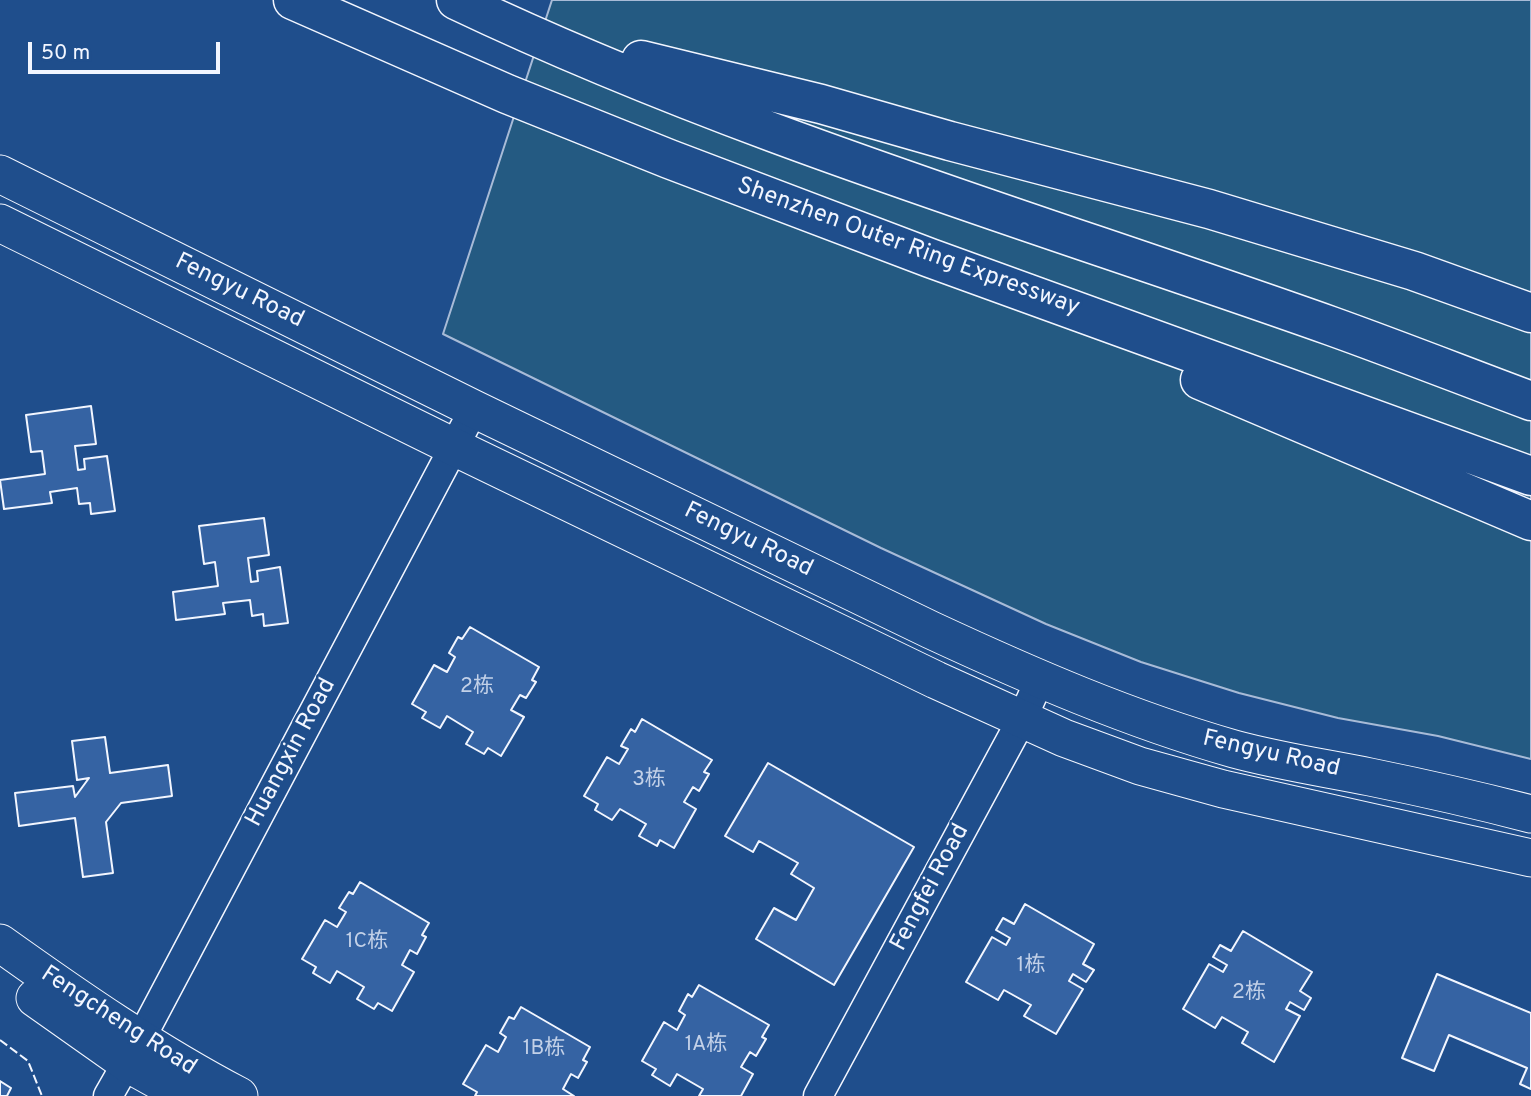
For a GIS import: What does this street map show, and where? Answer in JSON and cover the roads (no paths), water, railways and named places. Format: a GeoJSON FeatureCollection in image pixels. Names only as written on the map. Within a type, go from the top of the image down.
{"type":"FeatureCollection","features":[{"type":"Feature","properties":{"kind":"highway","name":"Shenzhen Outer Ring Expressway"},"geometry":{"type":"LineString","coordinates":[[293,0],[507,94],[669,159],[930,258],[1531,476]]}},
{"type":"Feature","properties":{"kind":"highway"},"geometry":{"type":"LineString","coordinates":[[456,0],[534,37],[835,155],[958,200],[1331,326],[1531,401]]}},
{"type":"Feature","properties":{"kind":"highway"},"geometry":{"type":"LineString","coordinates":[[534,37],[659,64],[821,104],[1196,206],[1414,271],[1531,313]]}},
{"type":"Feature","properties":{"kind":"highway"},"geometry":{"type":"LineString","coordinates":[[930,258],[1248,402],[1531,521]]}},
{"type":"Feature","properties":{"kind":"main road","name":"Fengyu Road"},"geometry":{"type":"LineString","coordinates":[[0,174],[474,409],[931,630],[1102,706],[1236,749],[1427,788],[1531,814]]}},
{"type":"Feature","properties":{"kind":"main road","name":"Fengyu Road"},"geometry":{"type":"LineString","coordinates":[[0,223],[454,447],[936,680],[1064,738],[1140,766],[1223,789],[1531,858]]}},
{"type":"Feature","properties":{"kind":"main road","name":"Fengcheng Road"},"geometry":{"type":"LineString","coordinates":[[0,943],[186,1096]]}},
{"type":"Feature","properties":{"kind":"main road","name":"Fengcheng Road"},"geometry":{"type":"LineString","coordinates":[[0,974],[134,1051],[200,1076],[239,1096]]}},
{"type":"Feature","properties":{"kind":"street","name":"Huangxin Road"},"geometry":{"type":"LineString","coordinates":[[108,1096],[474,409]]}},
{"type":"Feature","properties":{"kind":"street","name":"Fengfei Road"},"geometry":{"type":"LineString","coordinates":[[818,1096],[1022,719],[1040,680]]}}]}
